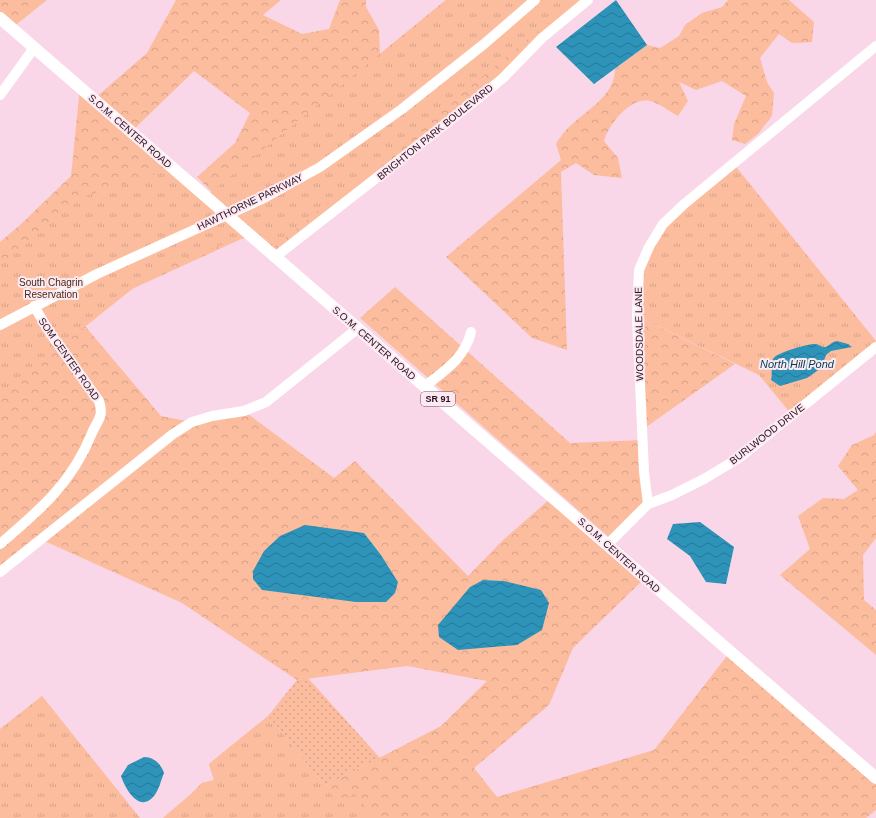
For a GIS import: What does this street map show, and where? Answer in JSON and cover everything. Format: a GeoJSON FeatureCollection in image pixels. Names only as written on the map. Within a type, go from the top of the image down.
{"type":"FeatureCollection","features":[{"type":"Feature","properties":{"kind":"main road","name":"S.O.M. CENTER ROAD"},"geometry":{"type":"LineString","coordinates":[[0,18],[424,387],[608,544],[639,574],[876,778]]}},
{"type":"Feature","properties":{"kind":"street","name":"HAWTHORNE PARKWAY"},"geometry":{"type":"LineString","coordinates":[[0,325],[97,274],[294,183],[347,150],[430,88],[535,0]]}},
{"type":"Feature","properties":{"kind":"street","name":"BRIGHTON PARK BOULEVARD"},"geometry":{"type":"LineString","coordinates":[[275,257],[480,97],[503,78],[542,38],[588,0]]}},
{"type":"Feature","properties":{"kind":"street","name":"WOODSDALE LANE"},"geometry":{"type":"LineString","coordinates":[[648,504],[644,472],[637,316],[639,270],[649,247],[663,224],[683,205],[876,46]]}},
{"type":"Feature","properties":{"kind":"street"},"geometry":{"type":"LineString","coordinates":[[0,95],[34,48]]}},
{"type":"Feature","properties":{"kind":"street","name":"SOM CENTER ROAD"},"geometry":{"type":"LineString","coordinates":[[0,544],[34,515],[60,489],[87,446],[102,410],[99,401],[50,333],[34,306]]}},
{"type":"Feature","properties":{"kind":"street"},"geometry":{"type":"LineString","coordinates":[[0,572],[173,434],[192,422],[212,416],[244,411],[266,402],[357,329]]}},
{"type":"Feature","properties":{"kind":"street"},"geometry":{"type":"LineString","coordinates":[[424,387],[455,362],[464,352],[471,332]]}},
{"type":"Feature","properties":{"kind":"street","name":"BURLWOOD DRIVE"},"geometry":{"type":"LineString","coordinates":[[648,504],[672,495],[704,479],[739,458],[876,347]]}},
{"type":"Feature","properties":{"kind":"street"},"geometry":{"type":"LineString","coordinates":[[608,544],[648,504]]}},
{"type":"Feature","properties":{"kind":"green space"},"geometry":{"type":"Polygon","coordinates":[[[0,0],[47,0],[12,28],[0,18],[0,0]]]}},
{"type":"Feature","properties":{"kind":"green space"},"geometry":{"type":"Polygon","coordinates":[[[176,0],[281,0],[263,15],[302,34],[329,29],[340,0],[366,0],[366,7],[379,30],[380,54],[446,0],[588,0],[503,78],[275,257],[250,235],[132,289],[85,326],[161,416],[192,422],[244,411],[334,478],[355,461],[468,576],[502,541],[552,497],[645,578],[573,648],[549,705],[474,768],[497,797],[654,750],[730,652],[876,778],[876,810],[866,818],[163,818],[202,783],[214,780],[209,764],[268,716],[325,786],[441,726],[487,681],[407,666],[297,680],[182,603],[40,539],[0,567],[0,242],[71,176],[80,87],[94,99],[147,53],[176,0]],[[194,71],[131,132],[205,197],[212,192],[197,177],[235,143],[250,113],[194,71]],[[341,531],[398,582],[381,555],[364,533],[341,531]],[[483,580],[470,587],[504,581],[483,580]]]}},
{"type":"Feature","properties":{"kind":"green space","name":"South Chagrin Reservation"},"geometry":{"type":"Polygon","coordinates":[[[446,0],[576,0],[269,251],[251,235],[162,265],[0,395],[0,264],[82,197],[174,168],[206,196],[446,0]]]}},
{"type":"Feature","properties":{"kind":"green space"},"geometry":{"type":"Polygon","coordinates":[[[728,0],[789,0],[814,22],[812,42],[792,43],[779,34],[760,58],[767,82],[774,93],[772,116],[758,134],[745,144],[732,140],[734,124],[746,96],[722,81],[696,90],[679,82],[688,101],[678,116],[650,101],[635,103],[621,113],[610,127],[604,141],[618,158],[622,178],[594,175],[576,163],[561,172],[567,350],[532,338],[446,257],[561,160],[556,144],[574,122],[604,96],[614,79],[615,69],[647,45],[660,48],[679,36],[685,25],[702,13],[722,7],[728,0]]]}},
{"type":"Feature","properties":{"kind":"green space"},"geometry":{"type":"Polygon","coordinates":[[[733,163],[876,341],[876,347],[792,415],[759,375],[637,316],[639,270],[663,224],[733,163]]]}},
{"type":"Feature","properties":{"kind":"green space"},"geometry":{"type":"Polygon","coordinates":[[[395,287],[570,443],[643,440],[648,504],[612,540],[360,318],[395,287]]]}},
{"type":"Feature","properties":{"kind":"green space"},"geometry":{"type":"Polygon","coordinates":[[[637,316],[735,364],[642,430],[637,316]]]}},
{"type":"Feature","properties":{"kind":"green space"},"geometry":{"type":"Polygon","coordinates":[[[876,432],[876,538],[863,555],[864,600],[876,610],[876,655],[780,575],[810,549],[798,516],[823,498],[844,499],[858,490],[838,466],[852,445],[874,435],[876,432]]]}},
{"type":"Feature","properties":{"kind":"green space"},"geometry":{"type":"Polygon","coordinates":[[[308,678],[380,758],[325,786],[268,716],[297,680],[308,678]]]}},
{"type":"Feature","properties":{"kind":"green space"},"geometry":{"type":"Polygon","coordinates":[[[42,696],[140,818],[0,818],[0,729],[42,696]]]}},
{"type":"Feature","properties":{"kind":"green space"},"geometry":{"type":"Polygon","coordinates":[[[268,716],[336,800],[350,797],[354,793],[374,818],[163,818],[202,783],[214,780],[209,764],[268,716]]]}},
{"type":"Feature","properties":{"kind":"water"},"geometry":{"type":"Polygon","coordinates":[[[616,0],[647,45],[594,84],[556,47],[616,0]]]}},
{"type":"Feature","properties":{"kind":"water","name":"North Hill Pond"},"geometry":{"type":"Polygon","coordinates":[[[837,341],[848,344],[852,347],[831,351],[826,355],[822,366],[807,378],[780,386],[771,380],[772,361],[776,356],[786,351],[806,345],[817,344],[825,347],[837,341]]]}},
{"type":"Feature","properties":{"kind":"water"},"geometry":{"type":"Polygon","coordinates":[[[700,522],[734,547],[726,584],[706,582],[690,556],[667,539],[673,524],[700,522]]]}},
{"type":"Feature","properties":{"kind":"water"},"geometry":{"type":"Polygon","coordinates":[[[305,525],[364,533],[381,555],[398,582],[395,593],[386,602],[356,602],[262,590],[253,579],[253,571],[264,551],[280,536],[305,525]]]}},
{"type":"Feature","properties":{"kind":"water"},"geometry":{"type":"Polygon","coordinates":[[[483,580],[504,581],[541,590],[549,603],[542,630],[517,645],[458,650],[439,637],[438,625],[470,587],[483,580]]]}},
{"type":"Feature","properties":{"kind":"water"},"geometry":{"type":"Polygon","coordinates":[[[144,757],[151,758],[157,762],[164,773],[156,794],[148,801],[143,802],[138,801],[133,797],[121,776],[128,765],[144,757]]]}}]}
